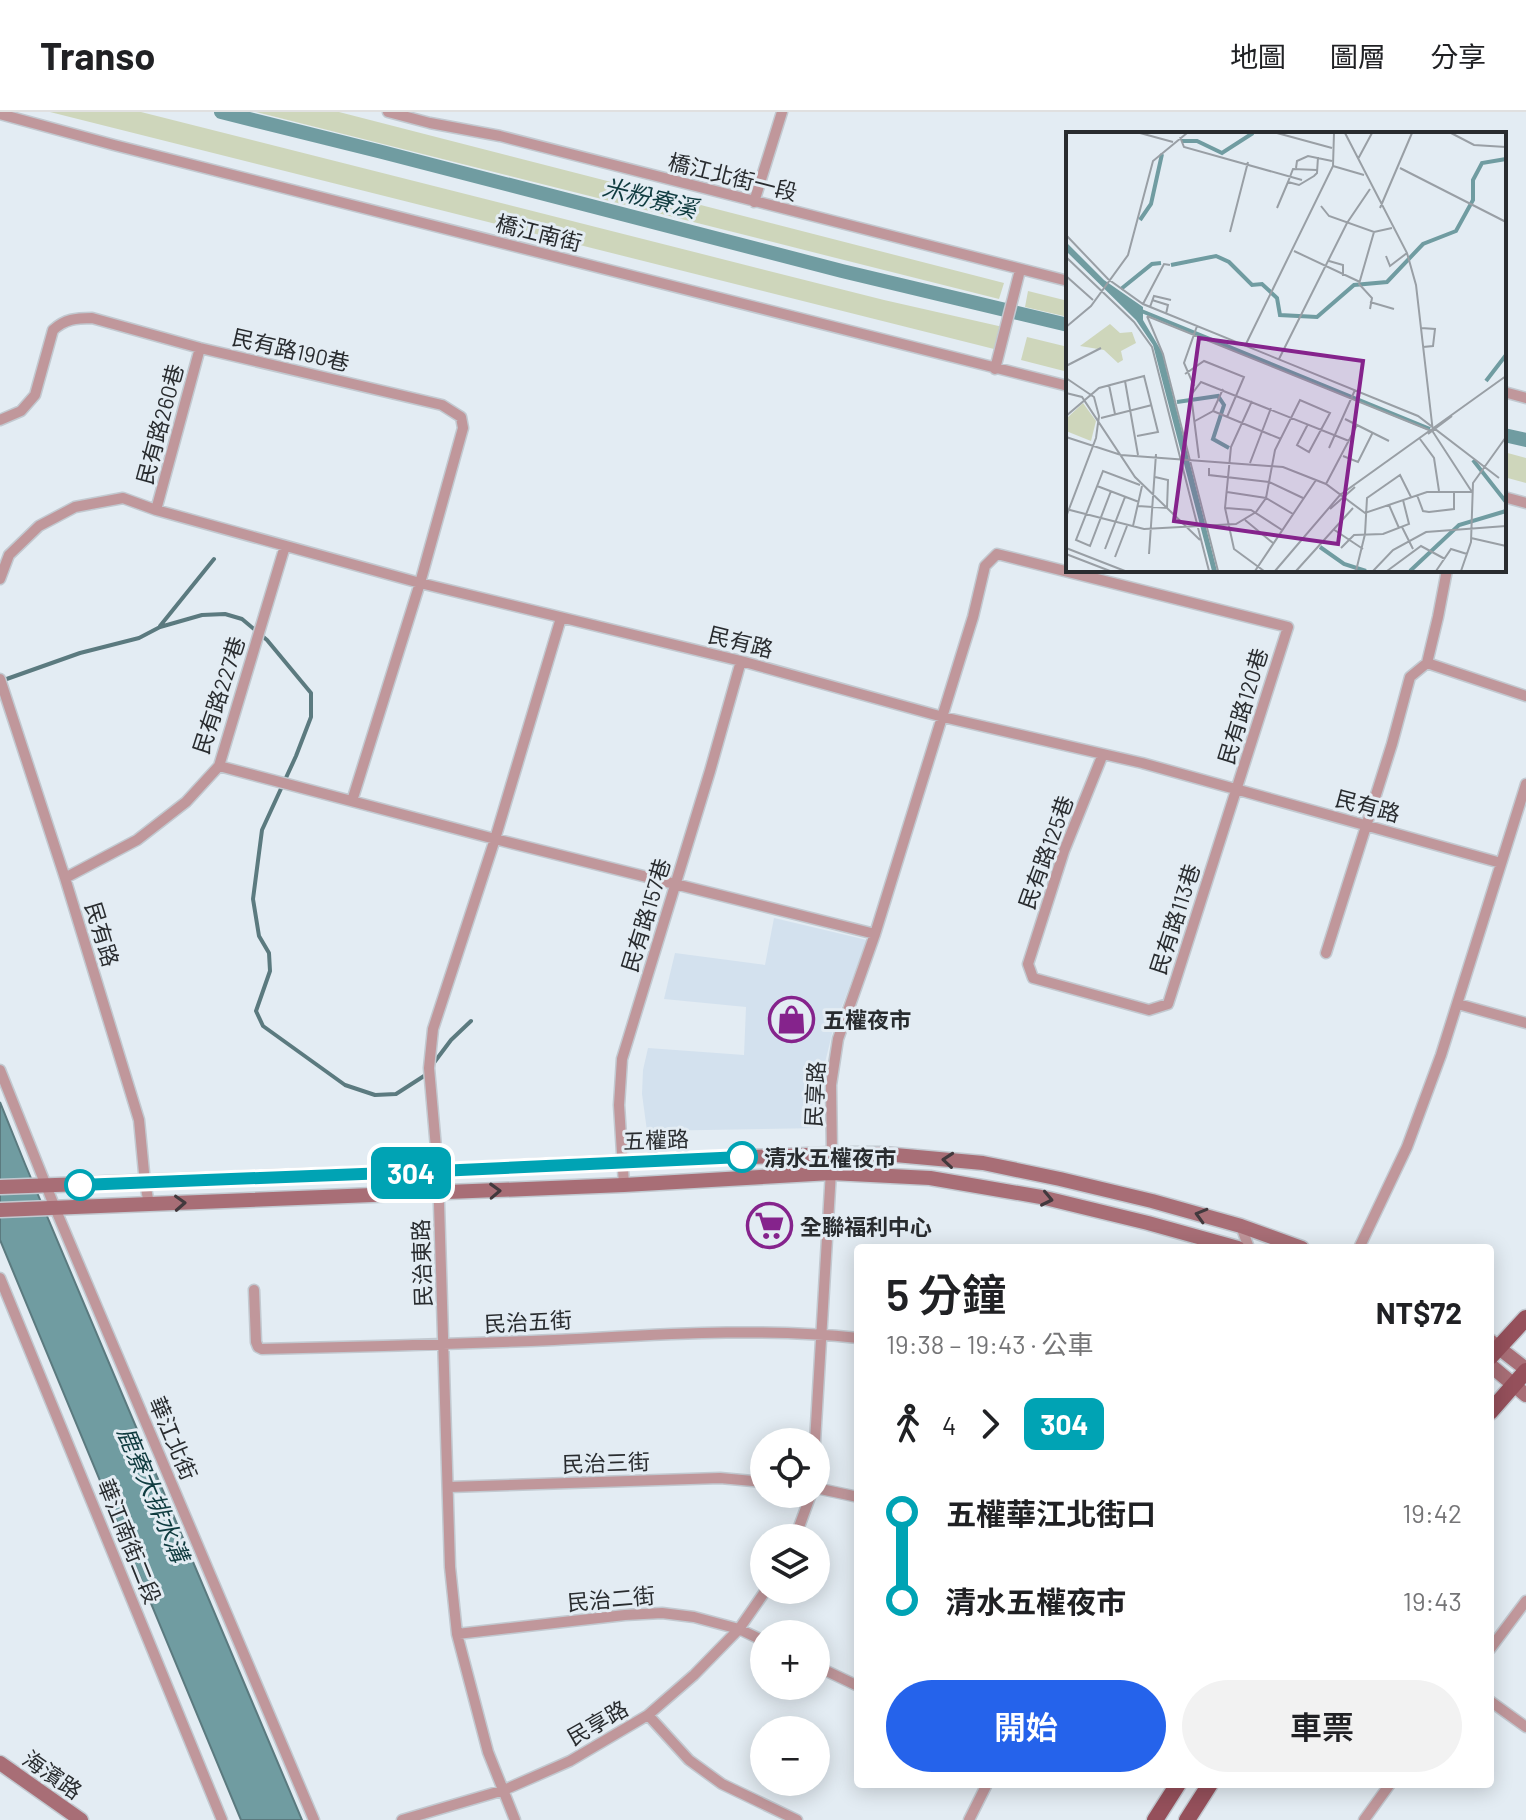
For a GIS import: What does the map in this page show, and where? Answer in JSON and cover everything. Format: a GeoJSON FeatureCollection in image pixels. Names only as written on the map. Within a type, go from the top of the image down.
{"type":"FeatureCollection","features":[{"type":"Feature","properties":{"kind":"main road"},"geometry":{"type":"LineString","coordinates":[[1494,1348],[1526,1318]]}},
{"type":"Feature","properties":{"kind":"main road"},"geometry":{"type":"LineString","coordinates":[[1494,1409],[1520,1390],[1526,1370]]}},
{"type":"Feature","properties":{"kind":"main road"},"geometry":{"type":"LineString","coordinates":[[1155,1820],[1175,1788]]}},
{"type":"Feature","properties":{"kind":"main road"},"geometry":{"type":"LineString","coordinates":[[1187,1820],[1207,1788]]}},
{"type":"Feature","properties":{"kind":"street","name":"橋江北街一段"},"geometry":{"type":"LineString","coordinates":[[388,112],[432,117],[1066,281]]}},
{"type":"Feature","properties":{"kind":"street"},"geometry":{"type":"LineString","coordinates":[[754,202],[782,112]]}},
{"type":"Feature","properties":{"kind":"street","name":"橋江南街"},"geometry":{"type":"LineString","coordinates":[[0,114],[1066,386]]}},
{"type":"Feature","properties":{"kind":"street"},"geometry":{"type":"LineString","coordinates":[[995,369],[1020,270]]}},
{"type":"Feature","properties":{"kind":"street","name":"民有路190巷"},"geometry":{"type":"LineString","coordinates":[[0,420],[21,411],[35,395],[53,330],[74,318],[92,318],[200,348],[442,405],[461,417],[463,428],[420,583]]}},
{"type":"Feature","properties":{"kind":"street","name":"民有路260巷"},"geometry":{"type":"LineString","coordinates":[[156,510],[200,348]]}},
{"type":"Feature","properties":{"kind":"street"},"geometry":{"type":"LineString","coordinates":[[1506,393],[1526,398]]}},
{"type":"Feature","properties":{"kind":"street","name":"民有路"},"geometry":{"type":"LineString","coordinates":[[0,579],[4,551],[39,526],[75,507],[123,498],[156,510],[420,583],[741,661],[943,717],[1142,763],[1501,863]]}},
{"type":"Feature","properties":{"kind":"street"},"geometry":{"type":"LineString","coordinates":[[1506,498],[1526,503]]}},
{"type":"Feature","properties":{"kind":"street","name":"民有路227巷"},"geometry":{"type":"LineString","coordinates":[[65,878],[137,840],[186,802],[219,766],[285,546]]}},
{"type":"Feature","properties":{"kind":"street","name":"民有路120巷"},"geometry":{"type":"LineString","coordinates":[[943,717],[985,566],[997,554],[1066,571]]}},
{"type":"Feature","properties":{"kind":"street","name":"民有路120巷"},"geometry":{"type":"LineString","coordinates":[[1069,572],[1288,627],[1236,791]]}},
{"type":"Feature","properties":{"kind":"street"},"geometry":{"type":"LineString","coordinates":[[1326,953],[1410,677],[1427,663],[1447,572]]}},
{"type":"Feature","properties":{"kind":"street"},"geometry":{"type":"LineString","coordinates":[[352,801],[420,583]]}},
{"type":"Feature","properties":{"kind":"street","name":"民治東路"},"geometry":{"type":"LineString","coordinates":[[515,1820],[488,1752],[457,1634],[450,1567],[438,1171],[429,1068],[433,1029],[495,839],[561,618]]}},
{"type":"Feature","properties":{"kind":"street","name":"民有路157巷"},"geometry":{"type":"LineString","coordinates":[[624,1185],[619,1105],[622,1059],[741,661]]}},
{"type":"Feature","properties":{"kind":"street"},"geometry":{"type":"LineString","coordinates":[[1427,663],[1526,696]]}},
{"type":"Feature","properties":{"kind":"street","name":"民有路"},"geometry":{"type":"LineString","coordinates":[[0,679],[139,1120],[149,1204]]}},
{"type":"Feature","properties":{"kind":"street","name":"民享路"},"geometry":{"type":"LineString","coordinates":[[816,1428],[832,1154],[831,1085],[838,1039],[875,934],[943,717]]}},
{"type":"Feature","properties":{"kind":"street","name":"民有路125巷"},"geometry":{"type":"LineString","coordinates":[[1028,964],[1064,851],[1103,754]]}},
{"type":"Feature","properties":{"kind":"street"},"geometry":{"type":"LineString","coordinates":[[219,766],[875,934]]}},
{"type":"Feature","properties":{"kind":"street"},"geometry":{"type":"LineString","coordinates":[[1361,1244],[1410,1140],[1441,1055],[1526,784]]}},
{"type":"Feature","properties":{"kind":"street","name":"民有路113巷"},"geometry":{"type":"LineString","coordinates":[[1028,964],[1033,978],[1149,1010],[1168,1004],[1236,791]]}},
{"type":"Feature","properties":{"kind":"street"},"geometry":{"type":"LineString","coordinates":[[1458,1004],[1526,1023]]}},
{"type":"Feature","properties":{"kind":"street","name":"華江北街"},"geometry":{"type":"LineString","coordinates":[[0,1070],[33,1154],[50,1208],[314,1820]]}},
{"type":"Feature","properties":{"kind":"street","name":"五權路"},"geometry":{"type":"LineString","coordinates":[[0,1187],[884,1154],[983,1163],[1060,1179],[1241,1226],[1291,1244]]}},
{"type":"Feature","properties":{"kind":"street","name":"五權路"},"geometry":{"type":"LineString","coordinates":[[0,1210],[624,1185],[831,1173],[930,1178],[1041,1197],[1224,1244]]}},
{"type":"Feature","properties":{"kind":"street"},"geometry":{"type":"LineString","coordinates":[[1241,1226],[1248,1244]]}},
{"type":"Feature","properties":{"kind":"street","name":"華江南街二段"},"geometry":{"type":"LineString","coordinates":[[0,1278],[222,1820]]}},
{"type":"Feature","properties":{"kind":"street","name":"民治五街"},"geometry":{"type":"LineString","coordinates":[[254,1290],[256,1342],[262,1349],[444,1345],[721,1331],[854,1338]]}},
{"type":"Feature","properties":{"kind":"street"},"geometry":{"type":"LineString","coordinates":[[1494,1350],[1526,1370]]}},
{"type":"Feature","properties":{"kind":"street"},"geometry":{"type":"LineString","coordinates":[[1494,1368],[1520,1390]]}},
{"type":"Feature","properties":{"kind":"street","name":"民治三街"},"geometry":{"type":"LineString","coordinates":[[449,1487],[720,1478],[750,1481]]}},
{"type":"Feature","properties":{"kind":"street"},"geometry":{"type":"LineString","coordinates":[[830,1491],[854,1496]]}},
{"type":"Feature","properties":{"kind":"street"},"geometry":{"type":"LineString","coordinates":[[1494,1644],[1526,1601]]}},
{"type":"Feature","properties":{"kind":"street","name":"民享路"},"geometry":{"type":"LineString","coordinates":[[402,1820],[504,1790],[570,1761],[648,1715],[694,1675],[739,1629],[756,1604]]}},
{"type":"Feature","properties":{"kind":"street","name":"民治二街"},"geometry":{"type":"LineString","coordinates":[[457,1634],[662,1613],[694,1617],[750,1634]]}},
{"type":"Feature","properties":{"kind":"street"},"geometry":{"type":"LineString","coordinates":[[830,1673],[854,1684]]}},
{"type":"Feature","properties":{"kind":"street"},"geometry":{"type":"LineString","coordinates":[[1494,1704],[1526,1727]]}},
{"type":"Feature","properties":{"kind":"street"},"geometry":{"type":"LineString","coordinates":[[648,1715],[689,1760],[722,1784],[797,1820]]}},
{"type":"Feature","properties":{"kind":"street","name":"海濱路"},"geometry":{"type":"LineString","coordinates":[[0,1763],[81,1820]]}},
{"type":"Feature","properties":{"kind":"street"},"geometry":{"type":"LineString","coordinates":[[969,1820],[985,1788]]}},
{"type":"Feature","properties":{"kind":"street"},"geometry":{"type":"LineString","coordinates":[[1364,1820],[1387,1788]]}},
{"type":"Feature","properties":{"kind":"shaded area","name":"五權夜市"},"geometry":{"type":"Polygon","coordinates":[[[774,918],[867,940],[833,1030],[821,1079],[821,1128],[647,1131],[642,1094],[648,1048],[744,1055],[746,1007],[664,999],[675,953],[765,965],[774,918]]]}},
{"type":"Feature","properties":{"kind":"green space"},"geometry":{"type":"Polygon","coordinates":[[[50,112],[141,112],[884,300],[1003,327],[998,350],[50,112]]]}},
{"type":"Feature","properties":{"kind":"green space"},"geometry":{"type":"Polygon","coordinates":[[[256,112],[339,112],[1004,283],[999,299],[256,112]]]}},
{"type":"Feature","properties":{"kind":"green space"},"geometry":{"type":"Polygon","coordinates":[[[1028,291],[1066,300],[1066,317],[1025,307],[1028,291]]]}},
{"type":"Feature","properties":{"kind":"green space"},"geometry":{"type":"Polygon","coordinates":[[[1027,337],[1066,347],[1066,371],[1021,360],[1027,337]]]}},
{"type":"Feature","properties":{"kind":"green space"},"geometry":{"type":"Polygon","coordinates":[[[1506,453],[1526,458],[1526,483],[1506,478],[1506,453]]]}},
{"type":"Feature","properties":{"kind":"water","name":"鹿寮大排水溝"},"geometry":{"type":"Polygon","coordinates":[[[0,1102],[302,1820],[241,1820],[0,1240],[0,1102]]]}},
{"type":"Feature","properties":{"kind":"waterway","name":"米粉寮溪"},"geometry":{"type":"LineString","coordinates":[[221,112],[842,271],[1066,325]]}},
{"type":"Feature","properties":{"kind":"waterway","name":"米粉寮溪"},"geometry":{"type":"LineString","coordinates":[[1506,435],[1526,440]]}},
{"type":"Feature","properties":{"kind":"waterway"},"geometry":{"type":"LineString","coordinates":[[160,626],[214,559]]}},
{"type":"Feature","properties":{"kind":"waterway"},"geometry":{"type":"LineString","coordinates":[[1,681],[202,615],[225,614],[242,619],[267,640],[311,693],[311,717],[262,830],[253,899],[259,936],[269,953],[270,971],[256,1011],[263,1026],[345,1085],[375,1095],[396,1094],[428,1071]]}},
{"type":"Feature","properties":{"kind":"waterway"},"geometry":{"type":"LineString","coordinates":[[433,1064],[451,1040],[471,1021]]}},
{"type":"Feature","properties":{"kind":"bus line","name":"304"},"geometry":{"type":"LineString","coordinates":[[80,1185],[742,1157]]}},
{"type":"Feature","properties":{"kind":"place","name":"五權夜市"},"geometry":{"type":"Point","coordinates":[792,1019]}},
{"type":"Feature","properties":{"kind":"place","name":"清水五權夜市"},"geometry":{"type":"Point","coordinates":[742,1157]}},
{"type":"Feature","properties":{"kind":"place","name":"全聯福利中心"},"geometry":{"type":"Point","coordinates":[769,1226]}}]}
